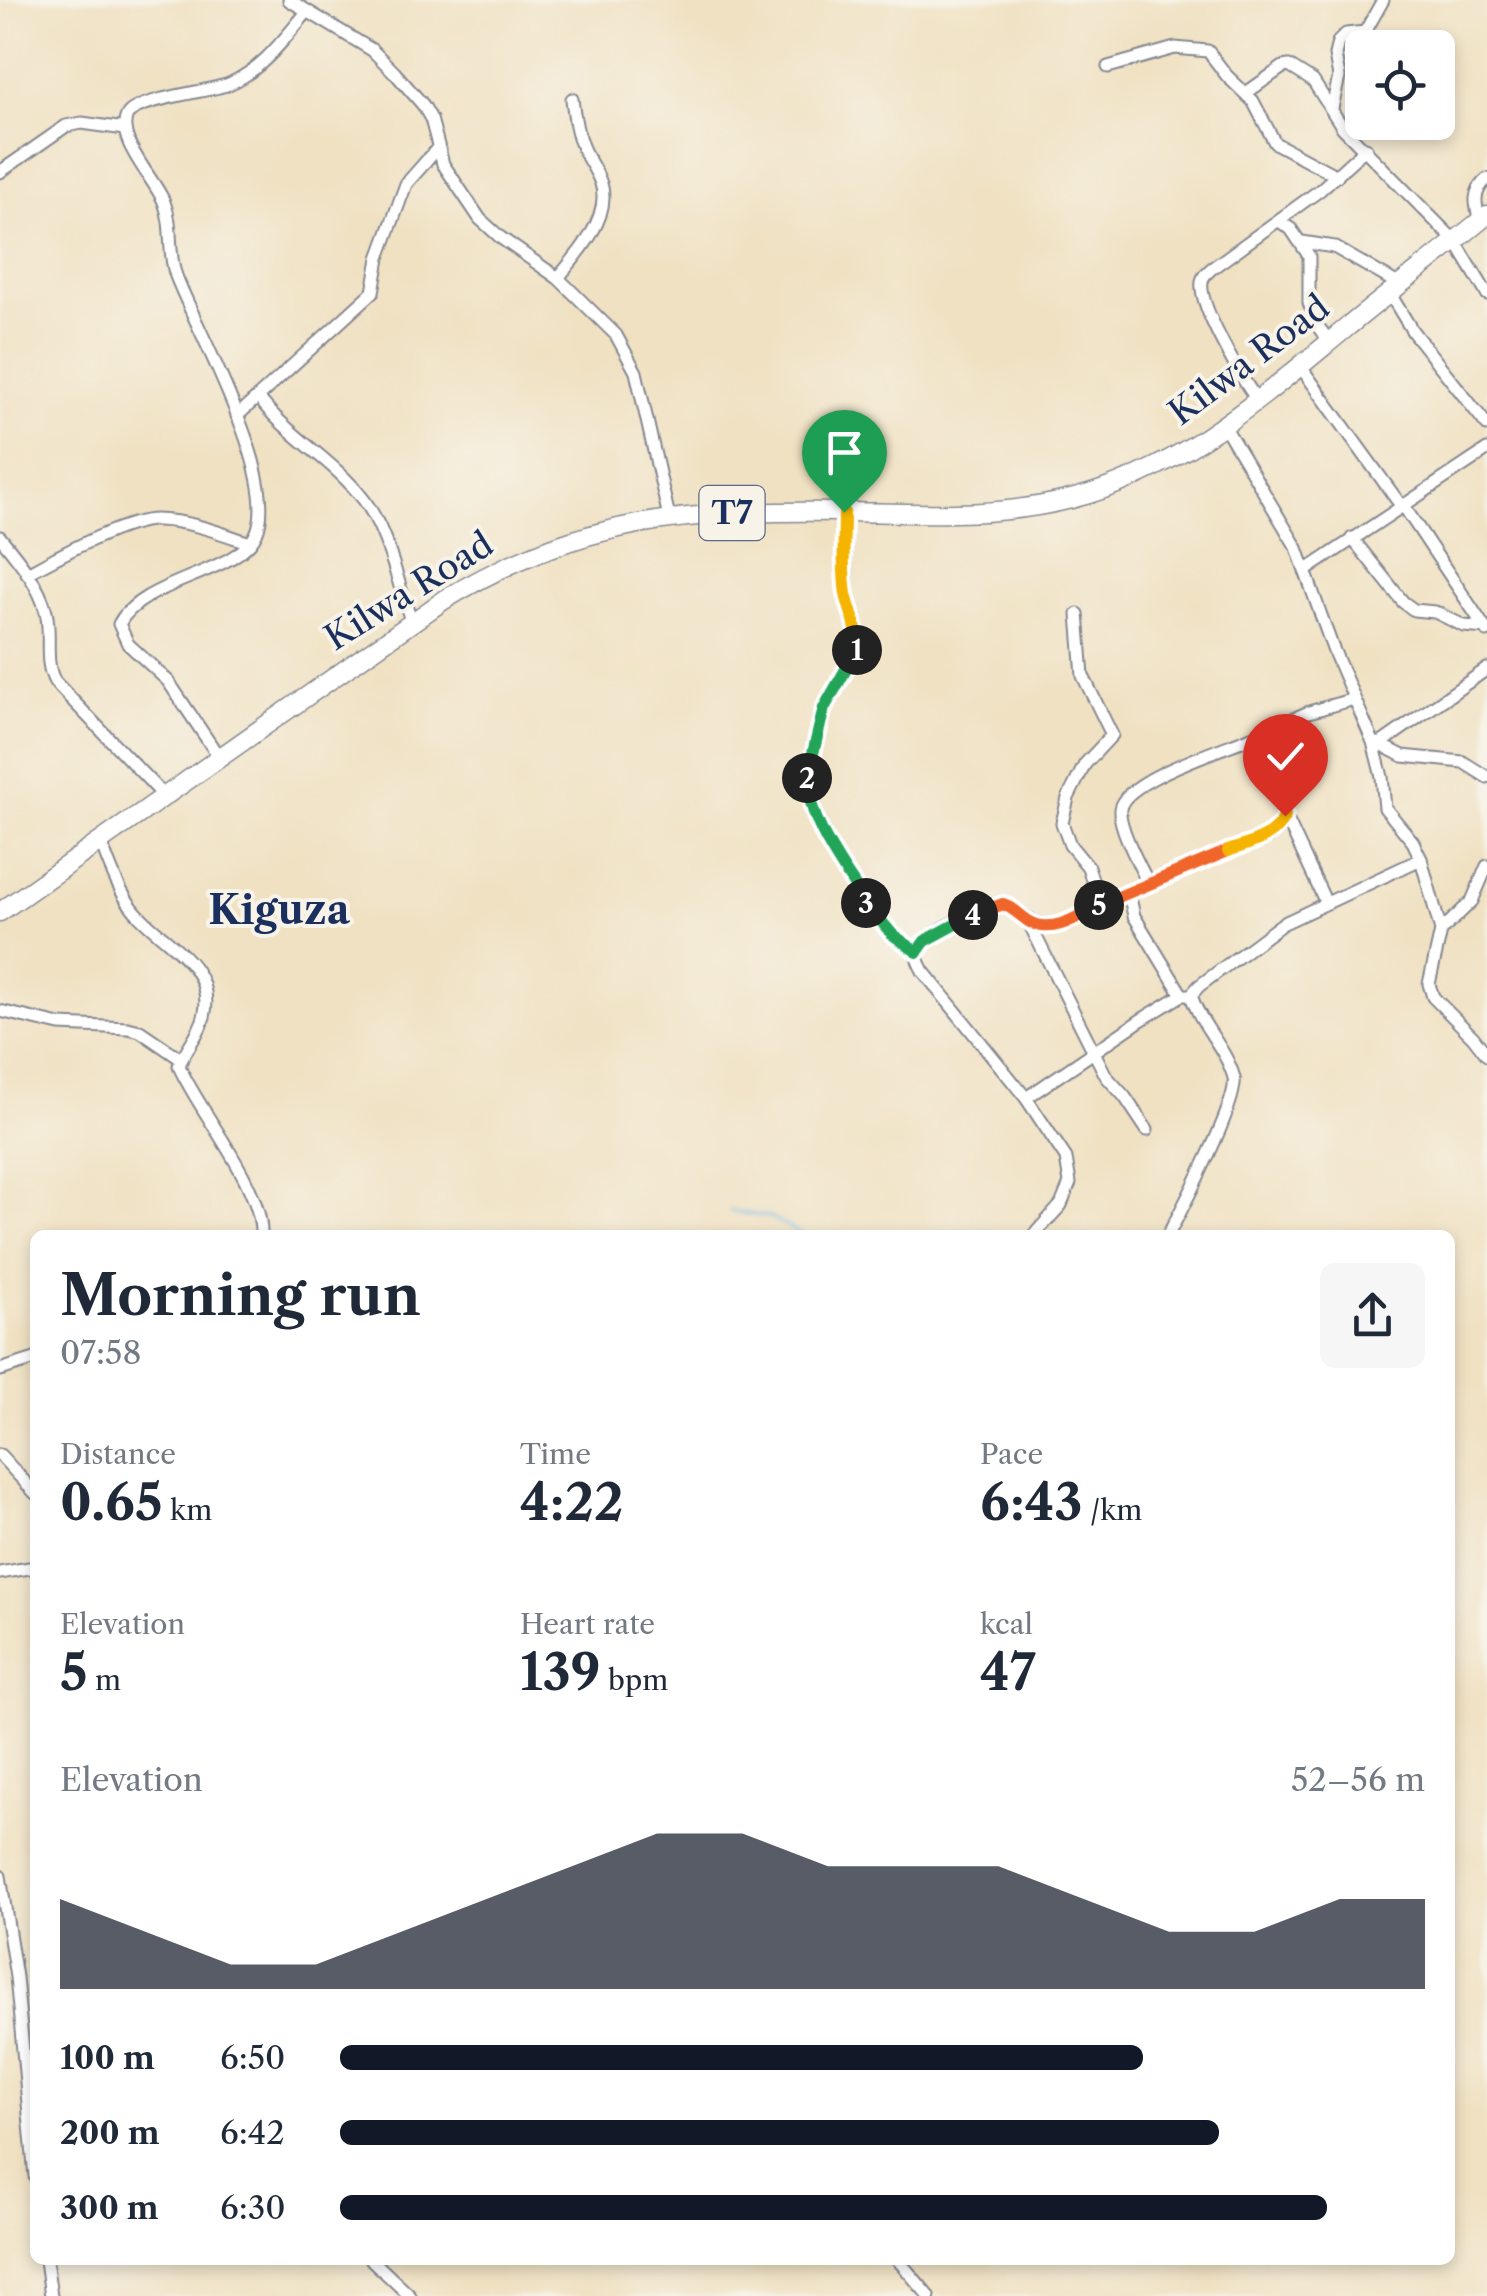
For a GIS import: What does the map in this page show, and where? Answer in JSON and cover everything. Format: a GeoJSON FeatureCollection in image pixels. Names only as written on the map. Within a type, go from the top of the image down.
{"type":"FeatureCollection","features":[{"type":"Feature","properties":{"kind":"highway","name":"Kilwa Road"},"geometry":{"type":"LineString","coordinates":[[0,912],[444,600],[511,562],[608,528],[669,517],[954,513],[1044,506],[1137,476],[1225,427],[1485,218]]}},
{"type":"Feature","properties":{"kind":"street"},"geometry":{"type":"LineString","coordinates":[[289,0],[372,50],[395,73],[423,105],[436,149],[489,230],[558,278],[616,335],[636,372],[669,517]]}},
{"type":"Feature","properties":{"kind":"street"},"geometry":{"type":"LineString","coordinates":[[1332,108],[1338,77],[1338,42],[1346,34],[1365,32],[1382,0]]}},
{"type":"Feature","properties":{"kind":"street"},"geometry":{"type":"LineString","coordinates":[[219,758],[168,682],[128,644],[118,624],[136,605],[182,579],[218,565],[250,543],[260,524],[255,473],[237,416],[177,279],[171,253],[172,230],[164,201],[134,152],[125,129],[133,109],[213,90],[256,69],[306,12]]}},
{"type":"Feature","properties":{"kind":"street"},"geometry":{"type":"LineString","coordinates":[[1108,67],[1174,48],[1208,51],[1246,93],[1275,143],[1337,176]]}},
{"type":"Feature","properties":{"kind":"street"},"geometry":{"type":"LineString","coordinates":[[1246,93],[1274,71],[1289,66],[1313,81],[1343,128],[1455,240],[1487,294]]}},
{"type":"Feature","properties":{"kind":"street"},"geometry":{"type":"LineString","coordinates":[[558,278],[592,229],[603,196],[600,179],[582,146],[572,99]]}},
{"type":"Feature","properties":{"kind":"street"},"geometry":{"type":"LineString","coordinates":[[0,172],[66,126],[82,123],[125,129]]}},
{"type":"Feature","properties":{"kind":"street"},"geometry":{"type":"LineString","coordinates":[[1258,400],[1229,357],[1201,286],[1205,274],[1337,176],[1366,148]]}},
{"type":"Feature","properties":{"kind":"street"},"geometry":{"type":"LineString","coordinates":[[237,416],[373,292],[379,258],[406,184],[436,149]]}},
{"type":"Feature","properties":{"kind":"street"},"geometry":{"type":"LineString","coordinates":[[1485,218],[1474,198],[1487,179]]}},
{"type":"Feature","properties":{"kind":"street"},"geometry":{"type":"LineString","coordinates":[[1279,221],[1302,242],[1311,264],[1310,303],[1319,328],[1330,342]]}},
{"type":"Feature","properties":{"kind":"street"},"geometry":{"type":"LineString","coordinates":[[1302,242],[1334,247],[1360,259],[1395,290],[1413,332],[1487,426]]}},
{"type":"Feature","properties":{"kind":"street"},"geometry":{"type":"LineString","coordinates":[[1300,366],[1486,630]]}},
{"type":"Feature","properties":{"kind":"street"},"geometry":{"type":"LineString","coordinates":[[258,397],[292,436],[342,475],[365,502],[381,533],[412,623]]}},
{"type":"Feature","properties":{"kind":"street"},"geometry":{"type":"LineString","coordinates":[[1225,427],[1290,533],[1354,699],[1377,743],[1385,808],[1422,859],[1440,931],[1429,984],[1433,997],[1473,1036],[1487,1056]]}},
{"type":"Feature","properties":{"kind":"street"},"geometry":{"type":"LineString","coordinates":[[1304,571],[1487,450]]}},
{"type":"Feature","properties":{"kind":"street"},"geometry":{"type":"LineString","coordinates":[[844,512],[847,597],[858,646],[824,708],[809,761],[809,798],[829,844],[868,905],[892,934],[917,952]]}},
{"type":"Feature","properties":{"kind":"street"},"geometry":{"type":"LineString","coordinates":[[27,573],[135,522],[155,519],[250,543]]}},
{"type":"Feature","properties":{"kind":"street"},"geometry":{"type":"LineString","coordinates":[[0,538],[27,573],[46,612],[49,667],[55,682],[164,796]]}},
{"type":"Feature","properties":{"kind":"street"},"geometry":{"type":"LineString","coordinates":[[1352,538],[1403,602],[1414,610],[1434,612],[1464,626],[1486,630]]}},
{"type":"Feature","properties":{"kind":"street"},"geometry":{"type":"LineString","coordinates":[[1078,614],[1082,676],[1112,736],[1085,764],[1068,798],[1062,823],[1070,846],[1088,867],[1100,904]]}},
{"type":"Feature","properties":{"kind":"street"},"geometry":{"type":"LineString","coordinates":[[1377,743],[1487,669]]}},
{"type":"Feature","properties":{"kind":"street"},"geometry":{"type":"LineString","coordinates":[[1148,883],[1122,821],[1120,809],[1124,798],[1140,784],[1294,718],[1354,699]]}},
{"type":"Feature","properties":{"kind":"street"},"geometry":{"type":"LineString","coordinates":[[1249,738],[1326,904]]}},
{"type":"Feature","properties":{"kind":"street"},"geometry":{"type":"LineString","coordinates":[[1377,743],[1403,756],[1463,762],[1487,777]]}},
{"type":"Feature","properties":{"kind":"street"},"geometry":{"type":"LineString","coordinates":[[1038,1230],[1061,1205],[1070,1183],[1066,1158],[1026,1098],[923,971],[917,952],[925,941],[992,906],[1003,904],[1046,926],[1062,924],[1148,883],[1268,836],[1278,829],[1285,816]]}},
{"type":"Feature","properties":{"kind":"street"},"geometry":{"type":"LineString","coordinates":[[100,840],[119,887],[135,911],[200,974],[206,1002],[204,1018],[181,1059],[181,1072],[238,1164],[261,1230]]}},
{"type":"Feature","properties":{"kind":"street"},"geometry":{"type":"LineString","coordinates":[[1026,1098],[1141,1020],[1187,995],[1273,930],[1422,859]]}},
{"type":"Feature","properties":{"kind":"street"},"geometry":{"type":"LineString","coordinates":[[1440,931],[1472,901],[1487,866]]}},
{"type":"Feature","properties":{"kind":"street"},"geometry":{"type":"LineString","coordinates":[[1129,893],[1134,916],[1224,1054],[1235,1088],[1226,1116],[1170,1230]]}},
{"type":"Feature","properties":{"kind":"street"},"geometry":{"type":"LineString","coordinates":[[1028,920],[1106,1076],[1146,1130]]}},
{"type":"Feature","properties":{"kind":"street"},"geometry":{"type":"LineString","coordinates":[[0,1011],[60,1025],[140,1031],[181,1059]]}},
{"type":"Feature","properties":{"kind":"street"},"geometry":{"type":"LineString","coordinates":[[0,1370],[30,1361]]}},
{"type":"Feature","properties":{"kind":"street"},"geometry":{"type":"LineString","coordinates":[[0,1455],[30,1488]]}},
{"type":"Feature","properties":{"kind":"street"},"geometry":{"type":"LineString","coordinates":[[0,1573],[30,1569]]}},
{"type":"Feature","properties":{"kind":"street"},"geometry":{"type":"LineString","coordinates":[[0,1876],[30,2105]]}},
{"type":"Feature","properties":{"kind":"street"},"geometry":{"type":"LineString","coordinates":[[47,2265],[51,2296]]}},
{"type":"Feature","properties":{"kind":"street"},"geometry":{"type":"LineString","coordinates":[[377,2265],[410,2296]]}},
{"type":"Feature","properties":{"kind":"street"},"geometry":{"type":"LineString","coordinates":[[902,2265],[929,2296]]}},
{"type":"Feature","properties":{"kind":"waterway"},"geometry":{"type":"LineString","coordinates":[[730,1211],[770,1217],[793,1230]]}},
{"type":"Feature","properties":{"kind":"district","name":"Kiguza"},"geometry":{"type":"Point","coordinates":[279,910]}},
{"type":"Feature","properties":{"kind":"route"},"geometry":{"type":"LineString","coordinates":[[844,512],[844,571],[858,646],[824,708],[809,761],[809,798],[829,844],[868,905],[892,934],[917,952],[925,941],[992,906],[1003,904],[1032,923],[1062,924],[1202,860],[1268,836],[1278,829],[1285,816]]}}]}
